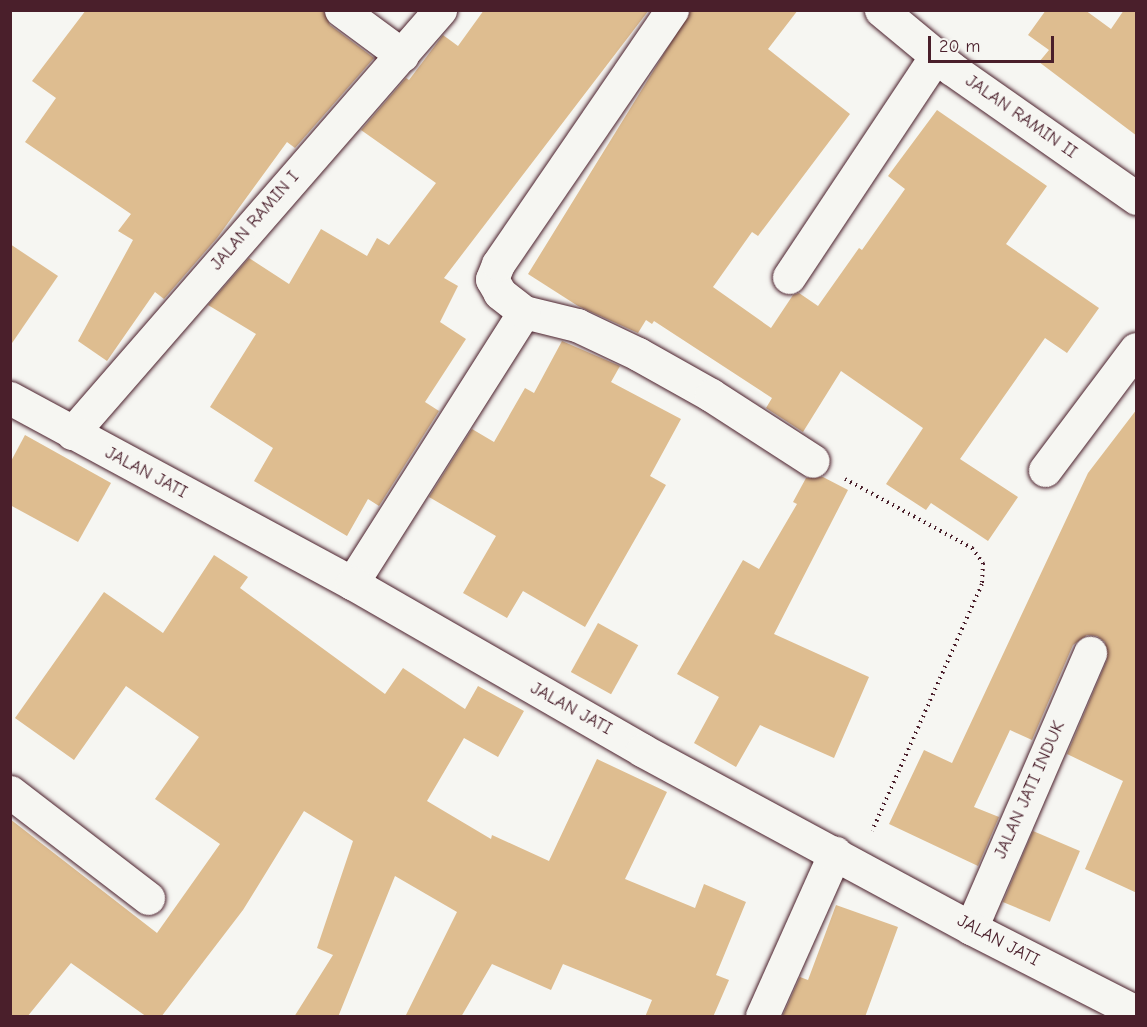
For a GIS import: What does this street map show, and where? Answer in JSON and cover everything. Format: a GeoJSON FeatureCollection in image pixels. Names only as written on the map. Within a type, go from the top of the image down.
{"type":"FeatureCollection","features":[{"type":"Feature","properties":{"kind":"street"},"geometry":{"type":"LineString","coordinates":[[340,10],[402,55]]}},
{"type":"Feature","properties":{"kind":"street","name":"JALAN RAMIN I"},"geometry":{"type":"LineString","coordinates":[[72,433],[441,10]]}},
{"type":"Feature","properties":{"kind":"street"},"geometry":{"type":"LineString","coordinates":[[672,10],[498,264],[492,279],[500,293],[524,312],[577,325],[638,354],[711,395],[813,461]]}},
{"type":"Feature","properties":{"kind":"street","name":"JALAN RAMIN II"},"geometry":{"type":"LineString","coordinates":[[881,10],[936,56],[1137,198]]}},
{"type":"Feature","properties":{"kind":"street"},"geometry":{"type":"LineString","coordinates":[[789,277],[936,56]]}},
{"type":"Feature","properties":{"kind":"street"},"geometry":{"type":"LineString","coordinates":[[352,583],[524,312]]}},
{"type":"Feature","properties":{"kind":"street"},"geometry":{"type":"LineString","coordinates":[[1045,470],[1137,349]]}},
{"type":"Feature","properties":{"kind":"street","name":"JALAN JATI"},"geometry":{"type":"LineString","coordinates":[[10,398],[352,583],[622,738],[971,927],[1137,1012]]}},
{"type":"Feature","properties":{"kind":"street","name":"JALAN JATI INDUK"},"geometry":{"type":"LineString","coordinates":[[971,927],[1090,653]]}},
{"type":"Feature","properties":{"kind":"street"},"geometry":{"type":"LineString","coordinates":[[10,792],[148,898]]}},
{"type":"Feature","properties":{"kind":"street"},"geometry":{"type":"LineString","coordinates":[[762,1017],[846,859]]}},
{"type":"Feature","properties":{"kind":"path"},"geometry":{"type":"LineString","coordinates":[[813,461],[972,549],[983,563],[982,584],[846,859]]}},
{"type":"Feature","properties":{"kind":"building"},"geometry":{"type":"Polygon","coordinates":[[[86,10],[323,10],[330,25],[374,58],[295,148],[287,142],[217,238],[164,299],[155,292],[107,361],[78,341],[133,240],[118,231],[131,214],[25,142],[56,98],[32,81],[86,10]]]}},
{"type":"Feature","properties":{"kind":"building"},"geometry":{"type":"Polygon","coordinates":[[[484,10],[649,10],[444,278],[458,286],[440,322],[466,339],[425,402],[439,411],[379,506],[368,499],[347,536],[254,481],[273,448],[210,407],[256,334],[208,305],[249,258],[289,284],[321,229],[367,256],[377,238],[389,245],[436,183],[361,130],[406,78],[409,80],[443,35],[458,46],[484,10]]]}},
{"type":"Feature","properties":{"kind":"building"},"geometry":{"type":"Polygon","coordinates":[[[691,10],[798,10],[768,49],[850,114],[758,236],[752,232],[713,287],[771,328],[793,295],[799,293],[818,306],[859,248],[862,250],[905,189],[888,176],[937,110],[1047,186],[1006,244],[1099,308],[1067,353],[1045,338],[960,459],[1018,497],[988,541],[931,503],[926,510],[886,484],[923,428],[841,371],[803,432],[766,408],[772,398],[654,321],[652,324],[646,320],[638,333],[578,306],[528,274],[691,10]]]}},
{"type":"Feature","properties":{"kind":"building"},"geometry":{"type":"Polygon","coordinates":[[[1046,10],[1085,10],[1111,29],[1124,10],[1137,10],[1137,136],[1039,62],[1049,50],[1028,35],[1046,10]]]}},
{"type":"Feature","properties":{"kind":"building"},"geometry":{"type":"Polygon","coordinates":[[[10,244],[58,276],[10,346],[10,244]]]}},
{"type":"Feature","properties":{"kind":"building"},"geometry":{"type":"Polygon","coordinates":[[[562,341],[620,366],[611,382],[681,419],[650,476],[666,485],[585,627],[523,591],[507,618],[463,593],[496,536],[429,497],[472,429],[494,442],[525,388],[534,393],[562,341]]]}},
{"type":"Feature","properties":{"kind":"building"},"geometry":{"type":"Polygon","coordinates":[[[1137,409],[1137,893],[1085,869],[1123,781],[1067,754],[1107,660],[1105,642],[1097,636],[1087,635],[1073,645],[1032,740],[1010,730],[974,807],[999,817],[978,866],[889,824],[924,750],[952,763],[1088,473],[1137,409]]]}},
{"type":"Feature","properties":{"kind":"building"},"geometry":{"type":"Polygon","coordinates":[[[25,435],[111,483],[78,542],[10,505],[10,463],[25,435]]]}},
{"type":"Feature","properties":{"kind":"building"},"geometry":{"type":"Polygon","coordinates":[[[823,477],[848,490],[774,634],[869,677],[834,758],[760,725],[736,767],[694,743],[719,697],[677,674],[743,560],[759,569],[797,504],[793,502],[806,478],[823,477]]]}},
{"type":"Feature","properties":{"kind":"building"},"geometry":{"type":"Polygon","coordinates":[[[214,555],[248,577],[240,588],[385,694],[403,668],[465,709],[478,686],[524,711],[498,757],[464,738],[427,801],[491,839],[492,835],[549,861],[597,759],[667,792],[625,879],[695,908],[704,884],[746,902],[716,975],[729,980],[713,1017],[645,1017],[652,1000],[563,964],[551,990],[492,964],[461,1017],[405,1017],[457,912],[395,876],[338,1017],[294,1017],[333,955],[317,948],[353,841],[304,811],[243,910],[161,1017],[147,1017],[71,963],[27,1017],[10,1017],[10,819],[157,933],[220,844],[155,799],[199,737],[126,686],[74,760],[15,718],[104,592],[163,633],[214,555]]]}},
{"type":"Feature","properties":{"kind":"building"},"geometry":{"type":"Polygon","coordinates":[[[598,623],[638,645],[611,694],[571,672],[598,623]]]}},
{"type":"Feature","properties":{"kind":"building"},"geometry":{"type":"Polygon","coordinates":[[[1033,831],[1080,851],[1050,922],[1003,902],[1033,831]]]}},
{"type":"Feature","properties":{"kind":"building"},"geometry":{"type":"Polygon","coordinates":[[[836,905],[898,927],[865,1017],[782,1017],[800,977],[808,980],[836,905]]]}}]}
